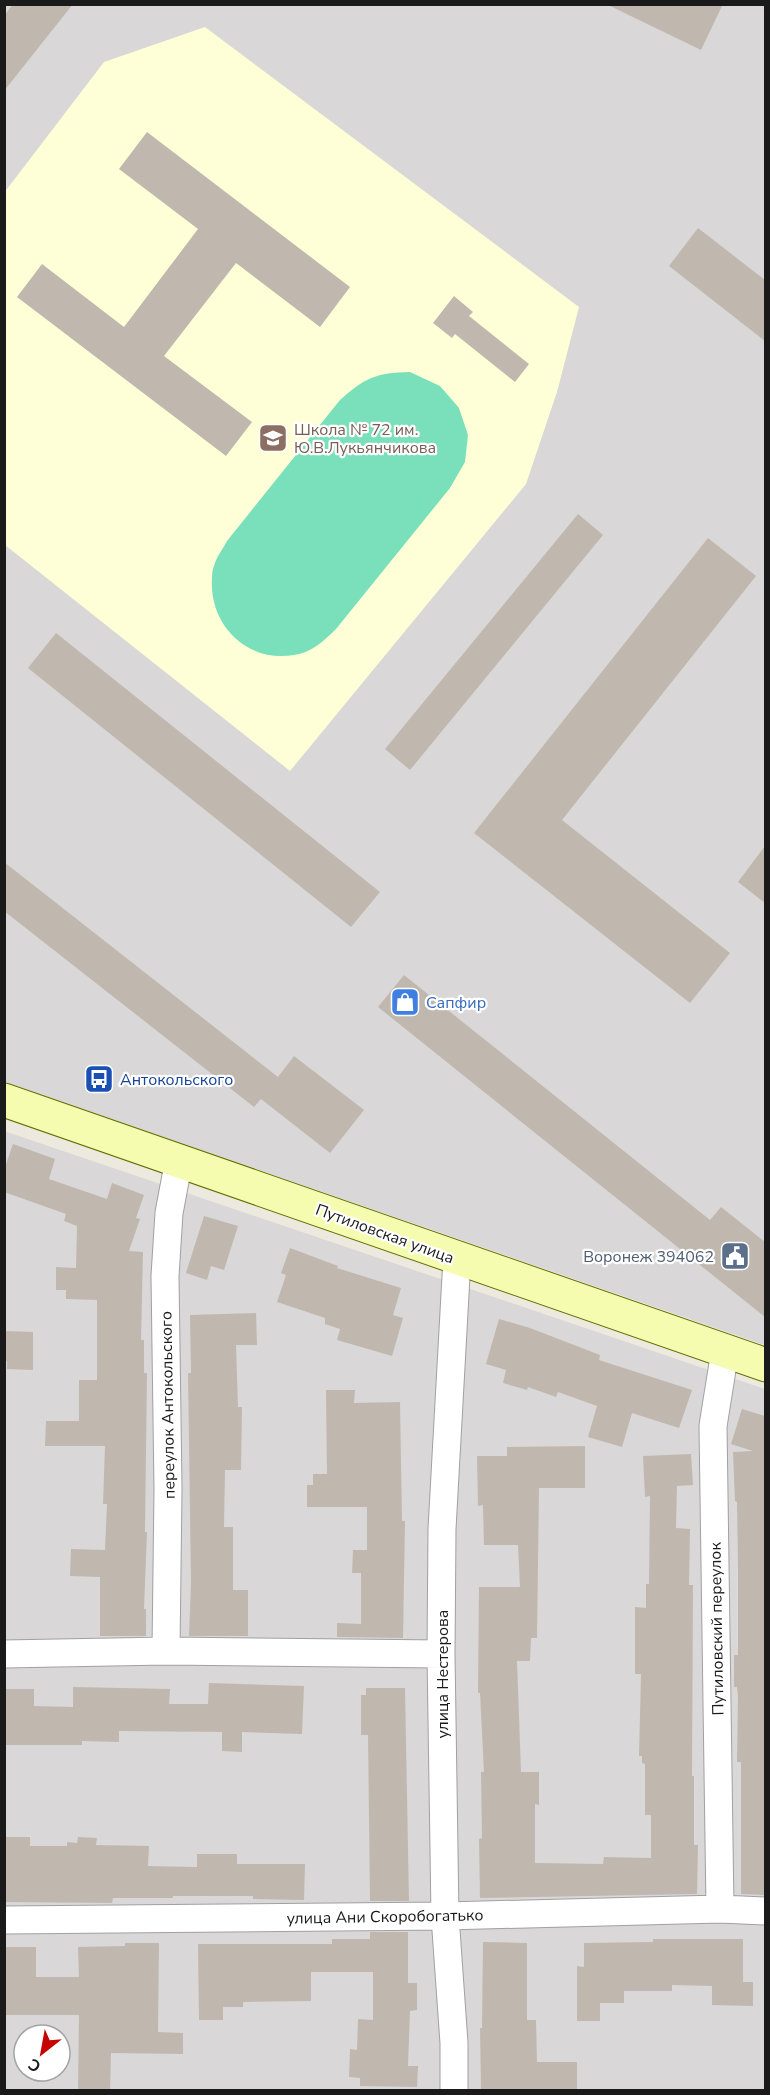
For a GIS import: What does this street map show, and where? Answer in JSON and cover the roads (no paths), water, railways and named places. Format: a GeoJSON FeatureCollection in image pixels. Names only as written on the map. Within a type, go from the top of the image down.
{"type":"FeatureCollection","features":[{"type":"Feature","properties":{"kind":"street","name":"Путиловская улица"},"geometry":{"type":"LineString","coordinates":[[4,1100],[765,1365]]}},
{"type":"Feature","properties":{"kind":"street","name":"переулок Антокольского"},"geometry":{"type":"LineString","coordinates":[[166,1652],[168,1489],[165,1276],[169,1213],[178,1160]]}},
{"type":"Feature","properties":{"kind":"street","name":"улица Нестерова"},"geometry":{"type":"LineString","coordinates":[[454,2091],[454,2043],[445,1916],[441,1654],[442,1529],[457,1258]]}},
{"type":"Feature","properties":{"kind":"street","name":"Путиловский переулок"},"geometry":{"type":"LineString","coordinates":[[720,1909],[713,1426],[725,1351]]}},
{"type":"Feature","properties":{"kind":"street"},"geometry":{"type":"LineString","coordinates":[[4,1654],[166,1652],[441,1654]]}},
{"type":"Feature","properties":{"kind":"street","name":"улица Ани Скоробогатько"},"geometry":{"type":"LineString","coordinates":[[4,1920],[445,1916],[720,1909],[765,1911]]}},
{"type":"Feature","properties":{"kind":"place","name":"Школа № 72 им. Ю.В.Лукьянчикова"},"geometry":{"type":"Point","coordinates":[273,438]}},
{"type":"Feature","properties":{"kind":"place","name":"Сапфир"},"geometry":{"type":"Point","coordinates":[405,1002]}},
{"type":"Feature","properties":{"kind":"place","name":"Антокольского"},"geometry":{"type":"Point","coordinates":[99,1079]}},
{"type":"Feature","properties":{"kind":"place","name":"Воронеж 394062"},"geometry":{"type":"Point","coordinates":[735,1256]}}]}
